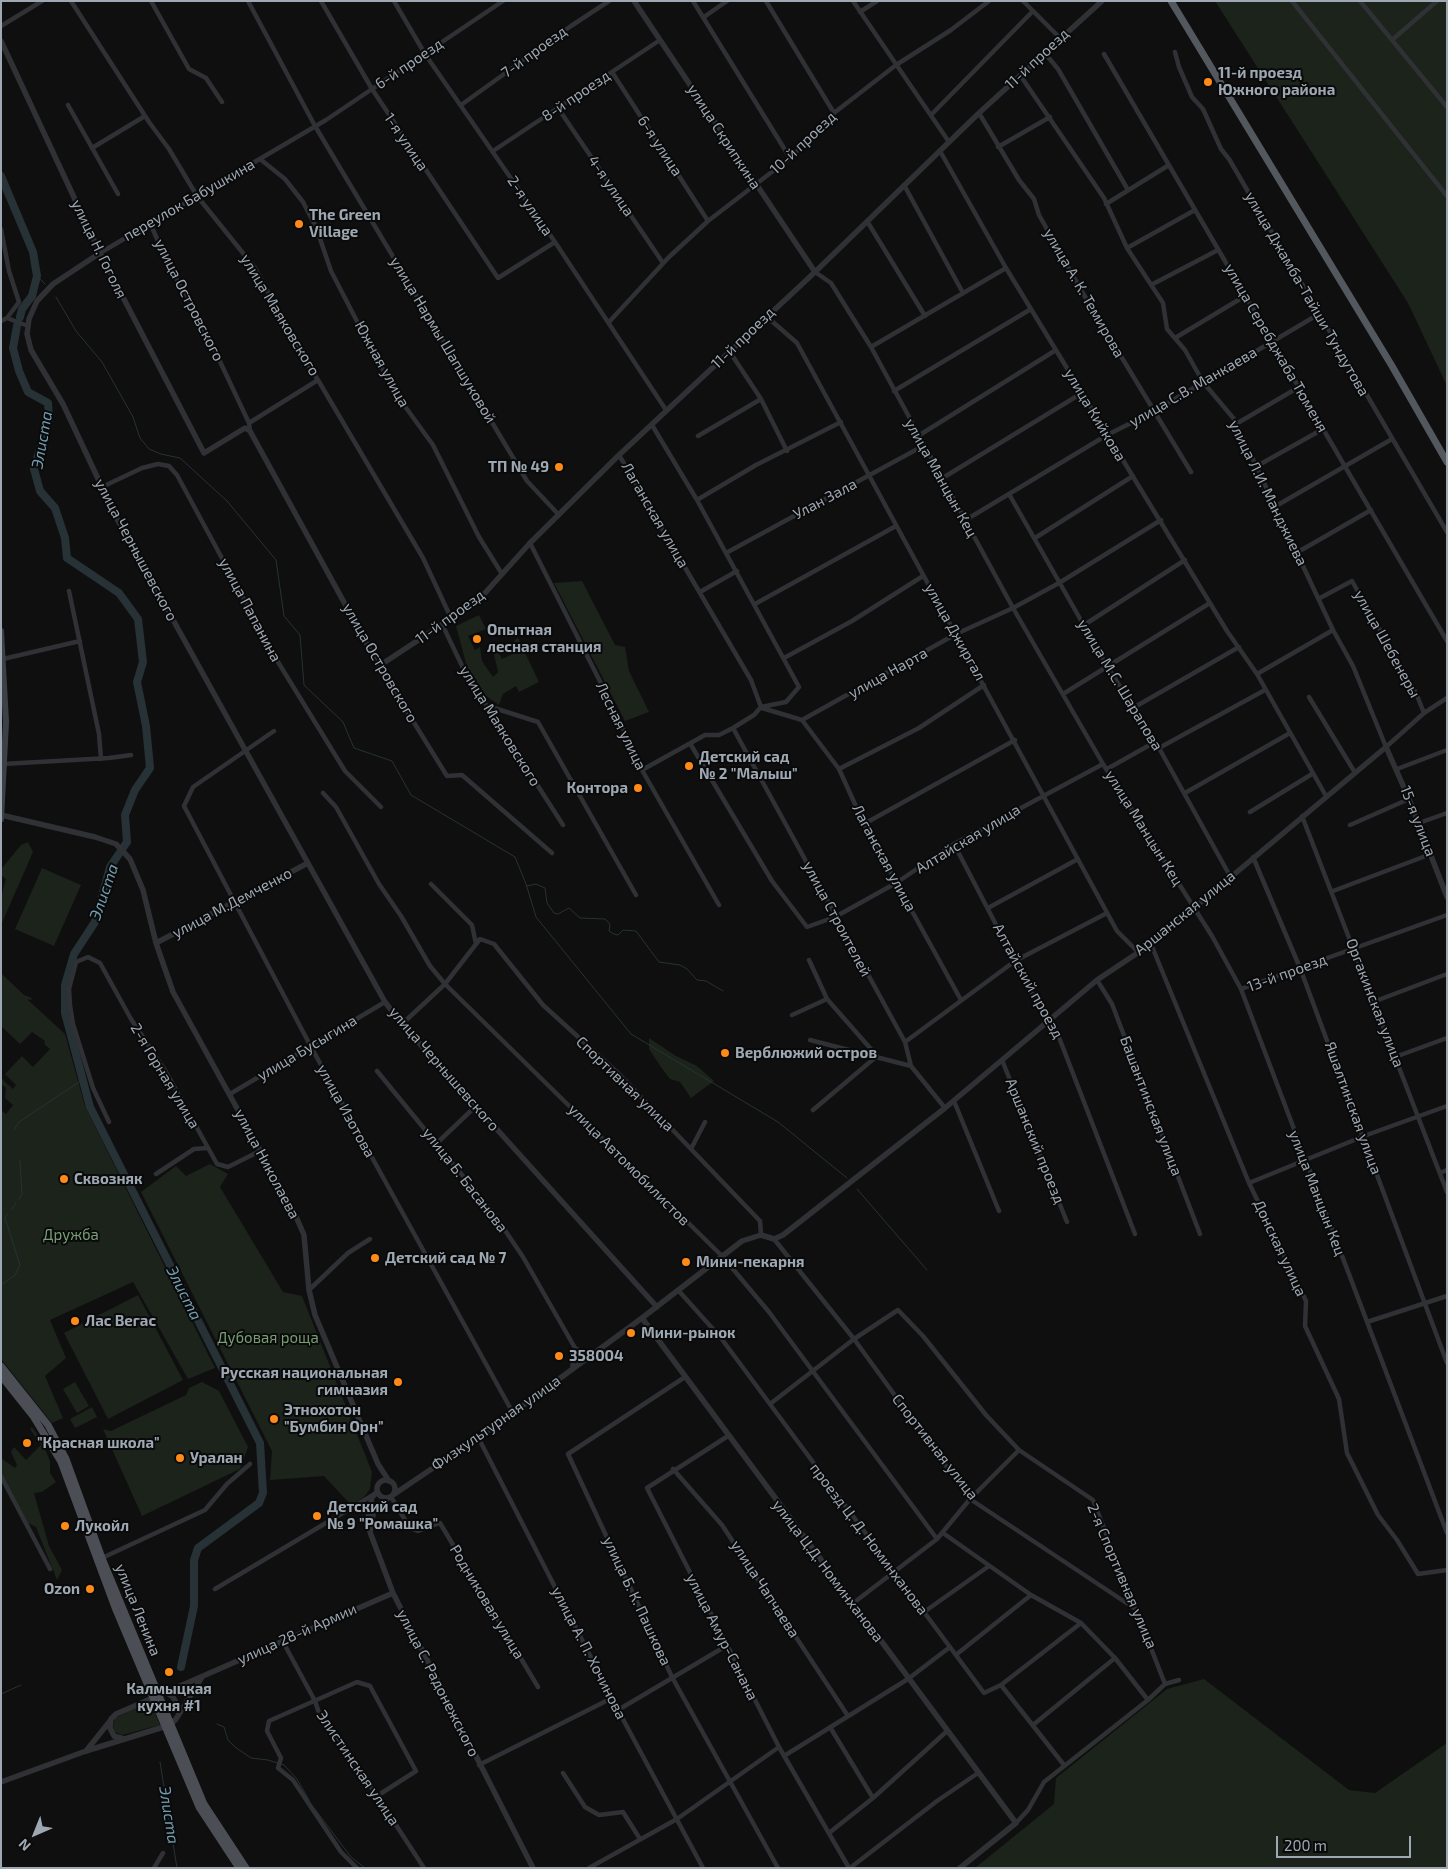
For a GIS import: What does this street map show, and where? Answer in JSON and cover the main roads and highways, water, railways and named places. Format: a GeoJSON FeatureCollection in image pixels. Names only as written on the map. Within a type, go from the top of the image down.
{"type":"FeatureCollection","features":[{"type":"Feature","properties":{"kind":"highway"},"geometry":{"type":"LineString","coordinates":[[1171,1],[1392,366],[1447,462]]}},
{"type":"Feature","properties":{"kind":"main road"},"geometry":{"type":"LineString","coordinates":[[1,631],[3,659],[1,819]]}},
{"type":"Feature","properties":{"kind":"main road","name":"улица Ленина"},"geometry":{"type":"LineString","coordinates":[[1,1366],[38,1412],[56,1438],[66,1459],[102,1558],[199,1807],[239,1868]]}},
{"type":"Feature","properties":{"kind":"main road","name":"улица Ленина"},"geometry":{"type":"LineString","coordinates":[[1,1376],[33,1416],[60,1462],[97,1560],[155,1696]]}},
{"type":"Feature","properties":{"kind":"main road","name":"улица Ленина"},"geometry":{"type":"LineString","coordinates":[[167,1726],[204,1804],[246,1868]]}},
{"type":"Feature","properties":{"kind":"waterway","name":"Элиста"},"geometry":{"type":"LineString","coordinates":[[1,176],[33,252],[37,276],[32,296],[22,309],[20,317]]}},
{"type":"Feature","properties":{"kind":"waterway"},"geometry":{"type":"LineString","coordinates":[[37,276],[45,284]]}},
{"type":"Feature","properties":{"kind":"waterway"},"geometry":{"type":"LineString","coordinates":[[56,297],[76,331],[102,362],[133,417],[140,438],[149,449],[180,458],[227,501],[276,560],[284,616],[300,635],[304,685],[343,722],[354,748],[392,761],[411,795],[515,857],[536,917],[631,1034],[778,1122],[847,1178]]}},
{"type":"Feature","properties":{"kind":"waterway","name":"Элиста"},"geometry":{"type":"LineString","coordinates":[[17,326],[13,348],[19,371],[28,392],[48,403],[49,419],[34,469],[40,491],[55,508],[65,538],[67,558],[119,593],[138,619],[143,662],[137,682],[146,726],[150,768],[135,790],[125,815],[127,842],[110,867],[95,922],[74,954],[65,985],[65,1013],[90,1107],[260,1443],[263,1493],[259,1503],[198,1548],[194,1560],[194,1606],[181,1667]]}},
{"type":"Feature","properties":{"kind":"waterway"},"geometry":{"type":"LineString","coordinates":[[527,886],[536,884],[545,888],[547,903],[554,913],[558,914],[569,908],[580,918],[605,919],[610,924],[609,931],[614,934],[618,935],[623,930],[636,931],[659,962],[680,965],[687,969],[697,980],[706,981],[723,991]]}},
{"type":"Feature","properties":{"kind":"waterway"},"geometry":{"type":"LineString","coordinates":[[14,1130],[19,1122],[82,1080]]}},
{"type":"Feature","properties":{"kind":"waterway"},"geometry":{"type":"LineString","coordinates":[[19,1199],[22,1194],[20,1161]]}},
{"type":"Feature","properties":{"kind":"waterway"},"geometry":{"type":"LineString","coordinates":[[857,1189],[927,1270]]}},
{"type":"Feature","properties":{"kind":"waterway"},"geometry":{"type":"LineString","coordinates":[[12,1209],[16,1203]]}},
{"type":"Feature","properties":{"kind":"waterway"},"geometry":{"type":"LineString","coordinates":[[1,1285],[15,1275],[20,1265],[5,1218],[7,1214]]}},
{"type":"Feature","properties":{"kind":"waterway"},"geometry":{"type":"LineString","coordinates":[[1,1694],[21,1685]]}},
{"type":"Feature","properties":{"kind":"waterway"},"geometry":{"type":"LineString","coordinates":[[217,1724],[224,1727],[228,1740],[251,1758],[268,1760],[284,1765],[297,1779],[309,1800]]}},
{"type":"Feature","properties":{"kind":"waterway","name":"Элиста"},"geometry":{"type":"LineString","coordinates":[[160,1762],[177,1868]]}},
{"type":"Feature","properties":{"kind":"waterway"},"geometry":{"type":"LineString","coordinates":[[314,1808],[351,1857],[365,1868]]}},
{"type":"Feature","properties":{"kind":"place","name":"11-й проезд Южного района"},"geometry":{"type":"Point","coordinates":[1208,82]}},
{"type":"Feature","properties":{"kind":"place","name":"The Green Village"},"geometry":{"type":"Point","coordinates":[299,224]}},
{"type":"Feature","properties":{"kind":"place","name":"ТП № 49"},"geometry":{"type":"Point","coordinates":[559,467]}},
{"type":"Feature","properties":{"kind":"place","name":"Опытная лесная станция"},"geometry":{"type":"Point","coordinates":[477,639]}},
{"type":"Feature","properties":{"kind":"place","name":"Детский сад № 2 \"Малыш\""},"geometry":{"type":"Point","coordinates":[689,766]}},
{"type":"Feature","properties":{"kind":"place","name":"Контора"},"geometry":{"type":"Point","coordinates":[638,788]}},
{"type":"Feature","properties":{"kind":"place","name":"Верблюжий остров"},"geometry":{"type":"Point","coordinates":[725,1053]}},
{"type":"Feature","properties":{"kind":"place","name":"Сквозняк"},"geometry":{"type":"Point","coordinates":[64,1179]}},
{"type":"Feature","properties":{"kind":"place","name":"Детский сад № 7"},"geometry":{"type":"Point","coordinates":[375,1258]}},
{"type":"Feature","properties":{"kind":"place","name":"Мини-пекарня"},"geometry":{"type":"Point","coordinates":[686,1262]}},
{"type":"Feature","properties":{"kind":"place","name":"Лас Вегас"},"geometry":{"type":"Point","coordinates":[75,1321]}},
{"type":"Feature","properties":{"kind":"place","name":"Мини-рынок"},"geometry":{"type":"Point","coordinates":[631,1333]}},
{"type":"Feature","properties":{"kind":"place","name":"358004"},"geometry":{"type":"Point","coordinates":[559,1356]}},
{"type":"Feature","properties":{"kind":"place","name":"Русская национальная гимназия"},"geometry":{"type":"Point","coordinates":[398,1382]}},
{"type":"Feature","properties":{"kind":"place","name":"Этнохотон \"Бумбин Орн\""},"geometry":{"type":"Point","coordinates":[274,1419]}},
{"type":"Feature","properties":{"kind":"place","name":"\"Красная школа\""},"geometry":{"type":"Point","coordinates":[27,1443]}},
{"type":"Feature","properties":{"kind":"place","name":"Уралан"},"geometry":{"type":"Point","coordinates":[180,1458]}},
{"type":"Feature","properties":{"kind":"place","name":"Детский сад № 9 \"Ромашка\""},"geometry":{"type":"Point","coordinates":[317,1516]}},
{"type":"Feature","properties":{"kind":"place","name":"Лукойл"},"geometry":{"type":"Point","coordinates":[65,1526]}},
{"type":"Feature","properties":{"kind":"place","name":"Ozon"},"geometry":{"type":"Point","coordinates":[90,1589]}},
{"type":"Feature","properties":{"kind":"place","name":"Калмыцкая кухня #1"},"geometry":{"type":"Point","coordinates":[169,1672]}},
{"type":"Feature","properties":{"kind":"park label","name":"Дружба"},"geometry":{"type":"Point","coordinates":[71,1235]}},
{"type":"Feature","properties":{"kind":"park label","name":"Дубовая роща"},"geometry":{"type":"Point","coordinates":[268,1338]}}]}
